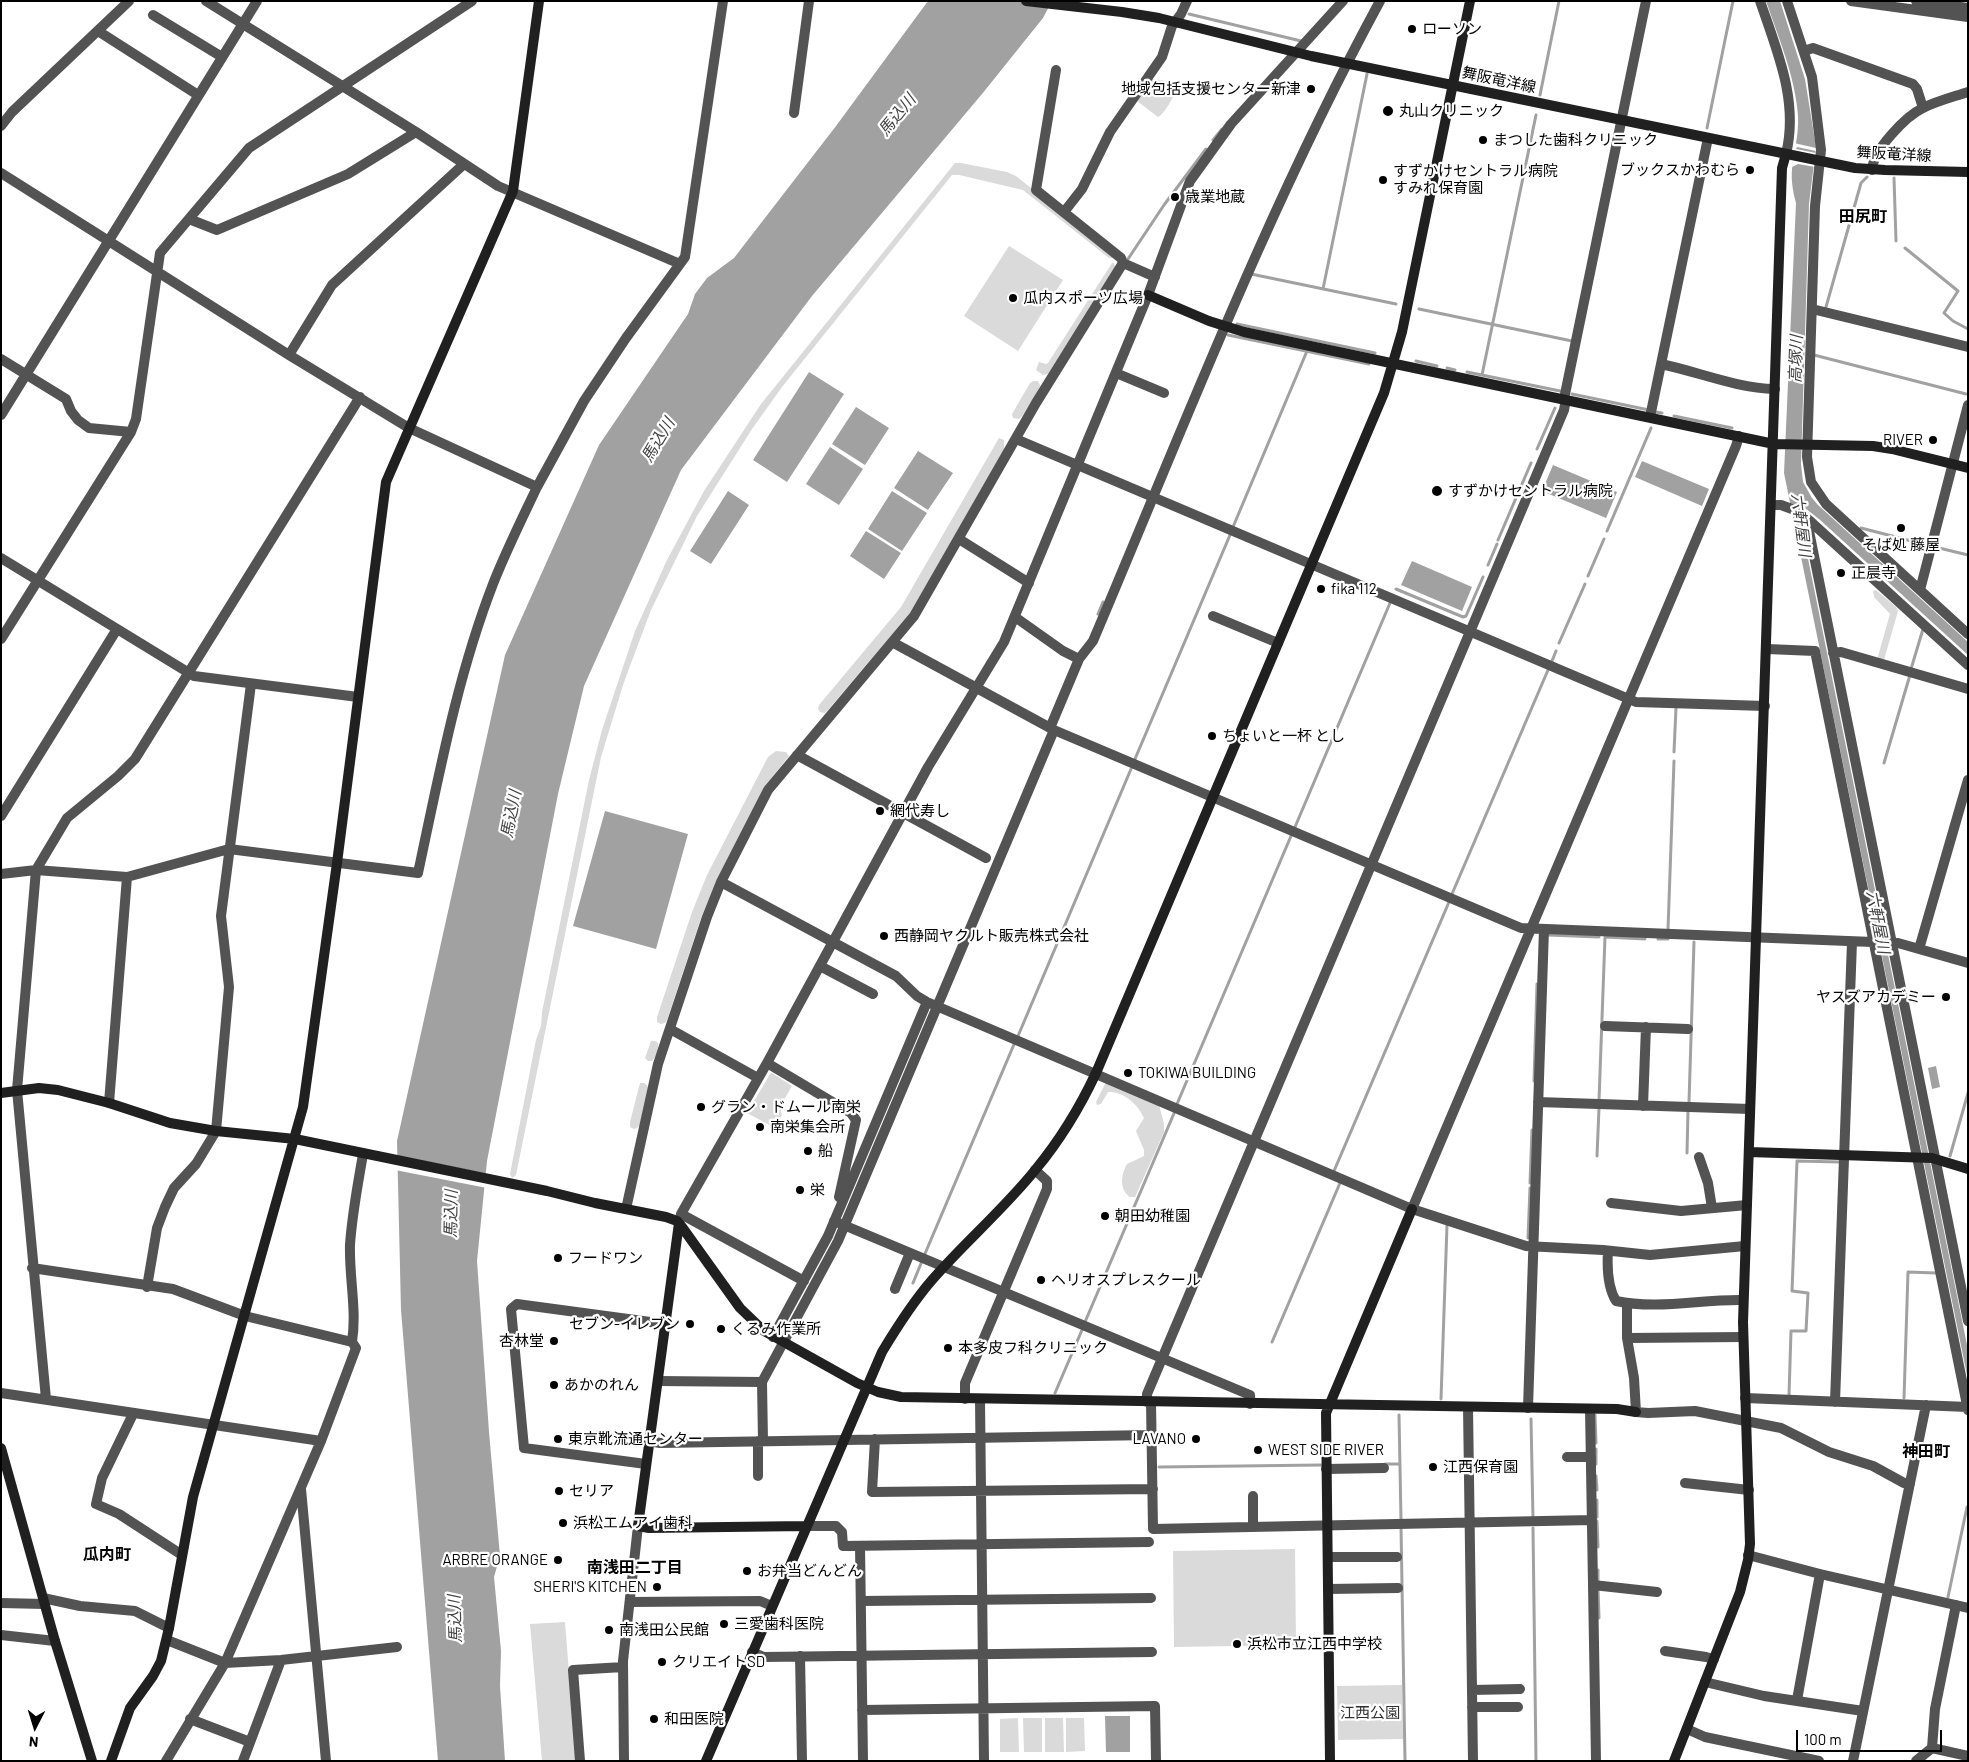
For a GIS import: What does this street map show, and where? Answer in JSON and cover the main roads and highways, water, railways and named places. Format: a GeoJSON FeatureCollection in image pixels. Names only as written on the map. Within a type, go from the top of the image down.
{"type":"FeatureCollection","features":[{"type":"Feature","properties":{"kind":"water","name":"馬込川"},"geometry":{"type":"Polygon","coordinates":[[[928,1],[1052,1],[1043,18],[982,94],[812,296],[681,470],[584,686],[558,794],[487,1161],[477,1261],[500,1556],[494,1577],[501,1651],[500,1686],[505,1761],[438,1761],[401,1310],[397,1141],[505,655],[599,445],[688,314],[695,294],[707,278],[734,258],[836,126],[928,1]]]}},
{"type":"Feature","properties":{"kind":"water"},"geometry":{"type":"Polygon","coordinates":[[[1766,1],[1780,1],[1805,79],[1816,147],[1809,204],[1801,464],[1803,482],[1818,505],[1968,642],[1968,655],[1819,519],[1801,505],[1800,519],[1968,1350],[1968,1380],[1784,473],[1796,203],[1792,173],[1798,116],[1794,86],[1766,1]]]}},
{"type":"Feature","properties":{"kind":"water"},"geometry":{"type":"Polygon","coordinates":[[[809,372],[844,394],[787,482],[753,460],[809,372]]]}},
{"type":"Feature","properties":{"kind":"water"},"geometry":{"type":"Polygon","coordinates":[[[856,407],[889,428],[865,465],[832,444],[856,407]]]}},
{"type":"Feature","properties":{"kind":"water"},"geometry":{"type":"Polygon","coordinates":[[[830,447],[863,469],[839,505],[806,484],[830,447]]]}},
{"type":"Feature","properties":{"kind":"water"},"geometry":{"type":"Polygon","coordinates":[[[918,451],[953,473],[928,510],[894,488],[918,451]]]}},
{"type":"Feature","properties":{"kind":"water"},"geometry":{"type":"Polygon","coordinates":[[[1642,461],[1709,489],[1702,506],[1635,477],[1642,461]]]}},
{"type":"Feature","properties":{"kind":"water"},"geometry":{"type":"Polygon","coordinates":[[[1553,465],[1617,492],[1606,518],[1542,491],[1553,465]]]}},
{"type":"Feature","properties":{"kind":"water"},"geometry":{"type":"Polygon","coordinates":[[[728,491],[749,505],[711,564],[690,551],[728,491]]]}},
{"type":"Feature","properties":{"kind":"water"},"geometry":{"type":"Polygon","coordinates":[[[892,491],[927,513],[902,551],[868,529],[892,491]]]}},
{"type":"Feature","properties":{"kind":"water"},"geometry":{"type":"Polygon","coordinates":[[[866,531],[901,553],[884,579],[850,556],[866,531]]]}},
{"type":"Feature","properties":{"kind":"water"},"geometry":{"type":"Polygon","coordinates":[[[1412,561],[1472,587],[1462,611],[1401,585],[1412,561]]]}},
{"type":"Feature","properties":{"kind":"water"},"geometry":{"type":"Polygon","coordinates":[[[605,811],[688,834],[656,949],[573,926],[605,811]]]}},
{"type":"Feature","properties":{"kind":"water"},"geometry":{"type":"Polygon","coordinates":[[[1936,1066],[1940,1087],[1932,1089],[1928,1068],[1936,1066]]]}},
{"type":"Feature","properties":{"kind":"water"},"geometry":{"type":"Polygon","coordinates":[[[1105,1716],[1130,1716],[1130,1752],[1106,1752],[1105,1716]]]}},
{"type":"Feature","properties":{"kind":"waterway"},"geometry":{"type":"LineString","coordinates":[[1540,95],[1559,1]]}},
{"type":"Feature","properties":{"kind":"waterway"},"geometry":{"type":"LineString","coordinates":[[1707,128],[1733,1]]}},
{"type":"Feature","properties":{"kind":"waterway"},"geometry":{"type":"LineString","coordinates":[[1189,14],[1301,41]]}},
{"type":"Feature","properties":{"kind":"waterway"},"geometry":{"type":"LineString","coordinates":[[1323,289],[1367,74]]}},
{"type":"Feature","properties":{"kind":"waterway"},"geometry":{"type":"LineString","coordinates":[[1482,375],[1536,115]]}},
{"type":"Feature","properties":{"kind":"waterway"},"geometry":{"type":"LineString","coordinates":[[1213,140],[1222,129]]}},
{"type":"Feature","properties":{"kind":"waterway"},"geometry":{"type":"LineString","coordinates":[[1128,259],[1164,205],[1206,149]]}},
{"type":"Feature","properties":{"kind":"waterway"},"geometry":{"type":"LineString","coordinates":[[1826,307],[1861,183],[1867,177]]}},
{"type":"Feature","properties":{"kind":"waterway"},"geometry":{"type":"LineString","coordinates":[[1894,178],[1896,241]]}},
{"type":"Feature","properties":{"kind":"waterway"},"geometry":{"type":"LineString","coordinates":[[1905,248],[1958,291],[1944,313],[1953,321],[1968,329]]}},
{"type":"Feature","properties":{"kind":"waterway"},"geometry":{"type":"LineString","coordinates":[[1251,274],[1396,304]]}},
{"type":"Feature","properties":{"kind":"waterway"},"geometry":{"type":"LineString","coordinates":[[1419,309],[1572,341]]}},
{"type":"Feature","properties":{"kind":"waterway"},"geometry":{"type":"LineString","coordinates":[[1237,324],[1375,353]]}},
{"type":"Feature","properties":{"kind":"waterway"},"geometry":{"type":"LineString","coordinates":[[1228,335],[1369,364]]}},
{"type":"Feature","properties":{"kind":"waterway"},"geometry":{"type":"LineString","coordinates":[[1233,527],[1307,351]]}},
{"type":"Feature","properties":{"kind":"waterway"},"geometry":{"type":"LineString","coordinates":[[1814,355],[1966,394]]}},
{"type":"Feature","properties":{"kind":"waterway"},"geometry":{"type":"LineString","coordinates":[[1416,361],[1437,366]]}},
{"type":"Feature","properties":{"kind":"waterway"},"geometry":{"type":"LineString","coordinates":[[1447,368],[1455,370]]}},
{"type":"Feature","properties":{"kind":"waterway"},"geometry":{"type":"LineString","coordinates":[[1467,372],[1560,391]]}},
{"type":"Feature","properties":{"kind":"waterway"},"geometry":{"type":"LineString","coordinates":[[1572,394],[1649,410]]}},
{"type":"Feature","properties":{"kind":"waterway"},"geometry":{"type":"LineString","coordinates":[[1537,449],[1555,408]]}},
{"type":"Feature","properties":{"kind":"waterway"},"geometry":{"type":"LineString","coordinates":[[1655,412],[1662,413]]}},
{"type":"Feature","properties":{"kind":"waterway"},"geometry":{"type":"LineString","coordinates":[[1674,416],[1732,428]]}},
{"type":"Feature","properties":{"kind":"waterway"},"geometry":{"type":"LineString","coordinates":[[1607,531],[1651,428]]}},
{"type":"Feature","properties":{"kind":"waterway"},"geometry":{"type":"LineString","coordinates":[[1498,540],[1531,463]]}},
{"type":"Feature","properties":{"kind":"waterway"},"geometry":{"type":"LineString","coordinates":[[1861,528],[1927,545]]}},
{"type":"Feature","properties":{"kind":"waterway"},"geometry":{"type":"LineString","coordinates":[[1135,759],[1230,535]]}},
{"type":"Feature","properties":{"kind":"waterway"},"geometry":{"type":"LineString","coordinates":[[1588,576],[1604,539]]}},
{"type":"Feature","properties":{"kind":"waterway"},"geometry":{"type":"LineString","coordinates":[[1488,565],[1497,544]]}},
{"type":"Feature","properties":{"kind":"waterway"},"geometry":{"type":"LineString","coordinates":[[1935,547],[1968,555]]}},
{"type":"Feature","properties":{"kind":"waterway"},"geometry":{"type":"LineString","coordinates":[[1396,589],[1463,617],[1466,616],[1483,577]]}},
{"type":"Feature","properties":{"kind":"waterway"},"geometry":{"type":"LineString","coordinates":[[1559,643],[1585,584]]}},
{"type":"Feature","properties":{"kind":"waterway"},"geometry":{"type":"LineString","coordinates":[[1098,614],[1103,602]]}},
{"type":"Feature","properties":{"kind":"waterway"},"geometry":{"type":"LineString","coordinates":[[1295,827],[1390,603]]}},
{"type":"Feature","properties":{"kind":"waterway"},"geometry":{"type":"LineString","coordinates":[[1911,669],[1923,629]]}},
{"type":"Feature","properties":{"kind":"waterway"},"geometry":{"type":"LineString","coordinates":[[1552,661],[1556,651]]}},
{"type":"Feature","properties":{"kind":"waterway"},"geometry":{"type":"LineString","coordinates":[[1452,894],[1548,670]]}},
{"type":"Feature","properties":{"kind":"waterway"},"geometry":{"type":"LineString","coordinates":[[1884,763],[1910,675]]}},
{"type":"Feature","properties":{"kind":"waterway"},"geometry":{"type":"LineString","coordinates":[[1674,752],[1676,708]]}},
{"type":"Feature","properties":{"kind":"waterway"},"geometry":{"type":"LineString","coordinates":[[1668,929],[1674,761]]}},
{"type":"Feature","properties":{"kind":"waterway"},"geometry":{"type":"LineString","coordinates":[[1018,1036],[1131,769]]}},
{"type":"Feature","properties":{"kind":"waterway"},"geometry":{"type":"LineString","coordinates":[[1177,1104],[1291,836]]}},
{"type":"Feature","properties":{"kind":"waterway"},"geometry":{"type":"LineString","coordinates":[[1334,1171],[1449,902]]}},
{"type":"Feature","properties":{"kind":"waterway"},"geometry":{"type":"LineString","coordinates":[[1548,935],[1599,937]]}},
{"type":"Feature","properties":{"kind":"waterway"},"geometry":{"type":"LineString","coordinates":[[1605,937],[1645,939]]}},
{"type":"Feature","properties":{"kind":"waterway"},"geometry":{"type":"LineString","coordinates":[[1599,1100],[1605,937]]}},
{"type":"Feature","properties":{"kind":"waterway"},"geometry":{"type":"LineString","coordinates":[[1658,939],[1668,938]]}},
{"type":"Feature","properties":{"kind":"waterway"},"geometry":{"type":"LineString","coordinates":[[1689,1102],[1694,942]]}},
{"type":"Feature","properties":{"kind":"waterway"},"geometry":{"type":"LineString","coordinates":[[1534,1081],[1537,984]]}},
{"type":"Feature","properties":{"kind":"waterway"},"geometry":{"type":"LineString","coordinates":[[924,1256],[1015,1042]]}},
{"type":"Feature","properties":{"kind":"waterway"},"geometry":{"type":"LineString","coordinates":[[1950,1156],[1968,1093]]}},
{"type":"Feature","properties":{"kind":"waterway"},"geometry":{"type":"LineString","coordinates":[[1597,1156],[1599,1108]]}},
{"type":"Feature","properties":{"kind":"waterway"},"geometry":{"type":"LineString","coordinates":[[1085,1322],[1175,1111]]}},
{"type":"Feature","properties":{"kind":"waterway"},"geometry":{"type":"LineString","coordinates":[[1687,1153],[1688,1111]]}},
{"type":"Feature","properties":{"kind":"waterway"},"geometry":{"type":"LineString","coordinates":[[1530,1183],[1532,1130]]}},
{"type":"Feature","properties":{"kind":"waterway"},"geometry":{"type":"LineString","coordinates":[[1789,1395],[1791,1331],[1806,1331],[1808,1293],[1792,1291],[1797,1161],[1840,1162]]}},
{"type":"Feature","properties":{"kind":"waterway"},"geometry":{"type":"LineString","coordinates":[[1272,1342],[1340,1183]]}},
{"type":"Feature","properties":{"kind":"waterway"},"geometry":{"type":"LineString","coordinates":[[1528,1238],[1530,1188]]}},
{"type":"Feature","properties":{"kind":"waterway"},"geometry":{"type":"LineString","coordinates":[[1441,1399],[1447,1225]]}},
{"type":"Feature","properties":{"kind":"waterway"},"geometry":{"type":"LineString","coordinates":[[913,1283],[922,1261]]}},
{"type":"Feature","properties":{"kind":"waterway"},"geometry":{"type":"LineString","coordinates":[[1904,1398],[1908,1272],[1936,1273]]}},
{"type":"Feature","properties":{"kind":"waterway"},"geometry":{"type":"LineString","coordinates":[[1055,1393],[1082,1330]]}},
{"type":"Feature","properties":{"kind":"waterway"},"geometry":{"type":"LineString","coordinates":[[1399,1415],[1401,1520]]}},
{"type":"Feature","properties":{"kind":"waterway"},"geometry":{"type":"LineString","coordinates":[[1595,1415],[1596,1443]]}},
{"type":"Feature","properties":{"kind":"waterway"},"geometry":{"type":"LineString","coordinates":[[1531,1419],[1533,1518]]}},
{"type":"Feature","properties":{"kind":"waterway"},"geometry":{"type":"LineString","coordinates":[[1596,1449],[1596,1464]]}},
{"type":"Feature","properties":{"kind":"waterway"},"geometry":{"type":"LineString","coordinates":[[1385,1464],[1400,1464]]}},
{"type":"Feature","properties":{"kind":"waterway"},"geometry":{"type":"LineString","coordinates":[[1159,1467],[1321,1465]]}},
{"type":"Feature","properties":{"kind":"waterway"},"geometry":{"type":"LineString","coordinates":[[1596,1476],[1597,1490]]}},
{"type":"Feature","properties":{"kind":"waterway"},"geometry":{"type":"LineString","coordinates":[[1597,1500],[1597,1517]]}},
{"type":"Feature","properties":{"kind":"waterway"},"geometry":{"type":"LineString","coordinates":[[1948,1597],[1967,1507]]}},
{"type":"Feature","properties":{"kind":"waterway"},"geometry":{"type":"LineString","coordinates":[[1597,1521],[1598,1547]]}},
{"type":"Feature","properties":{"kind":"waterway"},"geometry":{"type":"LineString","coordinates":[[1401,1526],[1405,1761]]}},
{"type":"Feature","properties":{"kind":"waterway"},"geometry":{"type":"LineString","coordinates":[[1533,1528],[1536,1761]]}},
{"type":"Feature","properties":{"kind":"waterway"},"geometry":{"type":"LineString","coordinates":[[1598,1570],[1598,1582]]}},
{"type":"Feature","properties":{"kind":"waterway"},"geometry":{"type":"LineString","coordinates":[[1598,1588],[1599,1618]]}},
{"type":"Feature","properties":{"kind":"place","name":"ローソン"},"geometry":{"type":"Point","coordinates":[1412,29]}},
{"type":"Feature","properties":{"kind":"place","name":"地域包括支援センター新津"},"geometry":{"type":"Point","coordinates":[1311,89]}},
{"type":"Feature","properties":{"kind":"place","name":"丸山クリニック"},"geometry":{"type":"Point","coordinates":[1388,111]}},
{"type":"Feature","properties":{"kind":"place","name":"まつした歯科クリニック"},"geometry":{"type":"Point","coordinates":[1483,140]}},
{"type":"Feature","properties":{"kind":"place","name":"ブックスかわむら"},"geometry":{"type":"Point","coordinates":[1750,170]}},
{"type":"Feature","properties":{"kind":"place","name":"すずかけセントラル病院 すみれ保育園"},"geometry":{"type":"Point","coordinates":[1383,180]}},
{"type":"Feature","properties":{"kind":"place","name":"歳業地蔵"},"geometry":{"type":"Point","coordinates":[1175,197]}},
{"type":"Feature","properties":{"kind":"place","name":"瓜内スポーツ広場"},"geometry":{"type":"Point","coordinates":[1013,298]}},
{"type":"Feature","properties":{"kind":"place","name":"RIVER"},"geometry":{"type":"Point","coordinates":[1933,440]}},
{"type":"Feature","properties":{"kind":"place","name":"すずかけセントラル病院"},"geometry":{"type":"Point","coordinates":[1437,491]}},
{"type":"Feature","properties":{"kind":"place","name":"そば処 藤屋"},"geometry":{"type":"Point","coordinates":[1901,528]}},
{"type":"Feature","properties":{"kind":"place","name":"正晨寺"},"geometry":{"type":"Point","coordinates":[1841,573]}},
{"type":"Feature","properties":{"kind":"place","name":"fika 112"},"geometry":{"type":"Point","coordinates":[1321,589]}},
{"type":"Feature","properties":{"kind":"place","name":"ちょいと一杯 とし"},"geometry":{"type":"Point","coordinates":[1212,736]}},
{"type":"Feature","properties":{"kind":"place","name":"網代寿し"},"geometry":{"type":"Point","coordinates":[880,811]}},
{"type":"Feature","properties":{"kind":"place","name":"西静岡ヤクルト販売株式会社"},"geometry":{"type":"Point","coordinates":[884,936]}},
{"type":"Feature","properties":{"kind":"place","name":"ヤスズアカデミー"},"geometry":{"type":"Point","coordinates":[1946,997]}},
{"type":"Feature","properties":{"kind":"place","name":"TOKIWA BUILDING"},"geometry":{"type":"Point","coordinates":[1128,1073]}},
{"type":"Feature","properties":{"kind":"place","name":"グラン・ドムール南栄"},"geometry":{"type":"Point","coordinates":[701,1107]}},
{"type":"Feature","properties":{"kind":"place","name":"南栄集会所"},"geometry":{"type":"Point","coordinates":[760,1127]}},
{"type":"Feature","properties":{"kind":"place","name":"船"},"geometry":{"type":"Point","coordinates":[808,1151]}},
{"type":"Feature","properties":{"kind":"place","name":"栄"},"geometry":{"type":"Point","coordinates":[800,1190]}},
{"type":"Feature","properties":{"kind":"place","name":"朝田幼稚園"},"geometry":{"type":"Point","coordinates":[1105,1216]}},
{"type":"Feature","properties":{"kind":"place","name":"フードワン"},"geometry":{"type":"Point","coordinates":[558,1258]}},
{"type":"Feature","properties":{"kind":"place","name":"ヘリオスプレスクール"},"geometry":{"type":"Point","coordinates":[1041,1280]}},
{"type":"Feature","properties":{"kind":"place","name":"セブン-イレブン"},"geometry":{"type":"Point","coordinates":[690,1324]}},
{"type":"Feature","properties":{"kind":"place","name":"くるみ作業所"},"geometry":{"type":"Point","coordinates":[721,1329]}},
{"type":"Feature","properties":{"kind":"place","name":"杏林堂"},"geometry":{"type":"Point","coordinates":[554,1341]}},
{"type":"Feature","properties":{"kind":"place","name":"本多皮フ科クリニック"},"geometry":{"type":"Point","coordinates":[948,1348]}},
{"type":"Feature","properties":{"kind":"place","name":"あかのれん"},"geometry":{"type":"Point","coordinates":[554,1385]}},
{"type":"Feature","properties":{"kind":"place","name":"東京靴流通センター"},"geometry":{"type":"Point","coordinates":[558,1439]}},
{"type":"Feature","properties":{"kind":"place","name":"LAVANO"},"geometry":{"type":"Point","coordinates":[1196,1439]}},
{"type":"Feature","properties":{"kind":"place","name":"WEST SIDE RIVER"},"geometry":{"type":"Point","coordinates":[1258,1450]}},
{"type":"Feature","properties":{"kind":"place","name":"江西保育園"},"geometry":{"type":"Point","coordinates":[1433,1467]}},
{"type":"Feature","properties":{"kind":"place","name":"セリア"},"geometry":{"type":"Point","coordinates":[559,1491]}},
{"type":"Feature","properties":{"kind":"place","name":"浜松エムアイ歯科"},"geometry":{"type":"Point","coordinates":[563,1523]}},
{"type":"Feature","properties":{"kind":"place","name":"ARBRE ORANGE"},"geometry":{"type":"Point","coordinates":[558,1560]}},
{"type":"Feature","properties":{"kind":"place","name":"お弁当どんどん"},"geometry":{"type":"Point","coordinates":[747,1571]}},
{"type":"Feature","properties":{"kind":"place","name":"SHERI'S KITCHEN"},"geometry":{"type":"Point","coordinates":[657,1587]}},
{"type":"Feature","properties":{"kind":"place","name":"三愛歯科医院"},"geometry":{"type":"Point","coordinates":[724,1624]}},
{"type":"Feature","properties":{"kind":"place","name":"南浅田公民館"},"geometry":{"type":"Point","coordinates":[609,1630]}},
{"type":"Feature","properties":{"kind":"place","name":"浜松市立江西中学校"},"geometry":{"type":"Point","coordinates":[1237,1644]}},
{"type":"Feature","properties":{"kind":"place","name":"クリエイトSD"},"geometry":{"type":"Point","coordinates":[662,1662]}},
{"type":"Feature","properties":{"kind":"place","name":"和田医院"},"geometry":{"type":"Point","coordinates":[654,1719]}},
{"type":"Feature","properties":{"kind":"district","name":"田尻町"},"geometry":{"type":"Point","coordinates":[1863,217]}},
{"type":"Feature","properties":{"kind":"district","name":"神田町"},"geometry":{"type":"Point","coordinates":[1926,1452]}},
{"type":"Feature","properties":{"kind":"district","name":"瓜内町"},"geometry":{"type":"Point","coordinates":[107,1555]}},
{"type":"Feature","properties":{"kind":"district","name":"南浅田二丁目"},"geometry":{"type":"Point","coordinates":[635,1568]}},
{"type":"Feature","properties":{"kind":"water label","name":"高塚川"},"geometry":{"type":"Point","coordinates":[1796,359]}},
{"type":"Feature","properties":{"kind":"water label","name":"六軒屋川"},"geometry":{"type":"Point","coordinates":[1801,525]}},
{"type":"Feature","properties":{"kind":"water label","name":"六軒屋川"},"geometry":{"type":"Point","coordinates":[1878,922]}},
{"type":"Feature","properties":{"kind":"park label","name":"江西公園"},"geometry":{"type":"Point","coordinates":[1370,1713]}}]}
